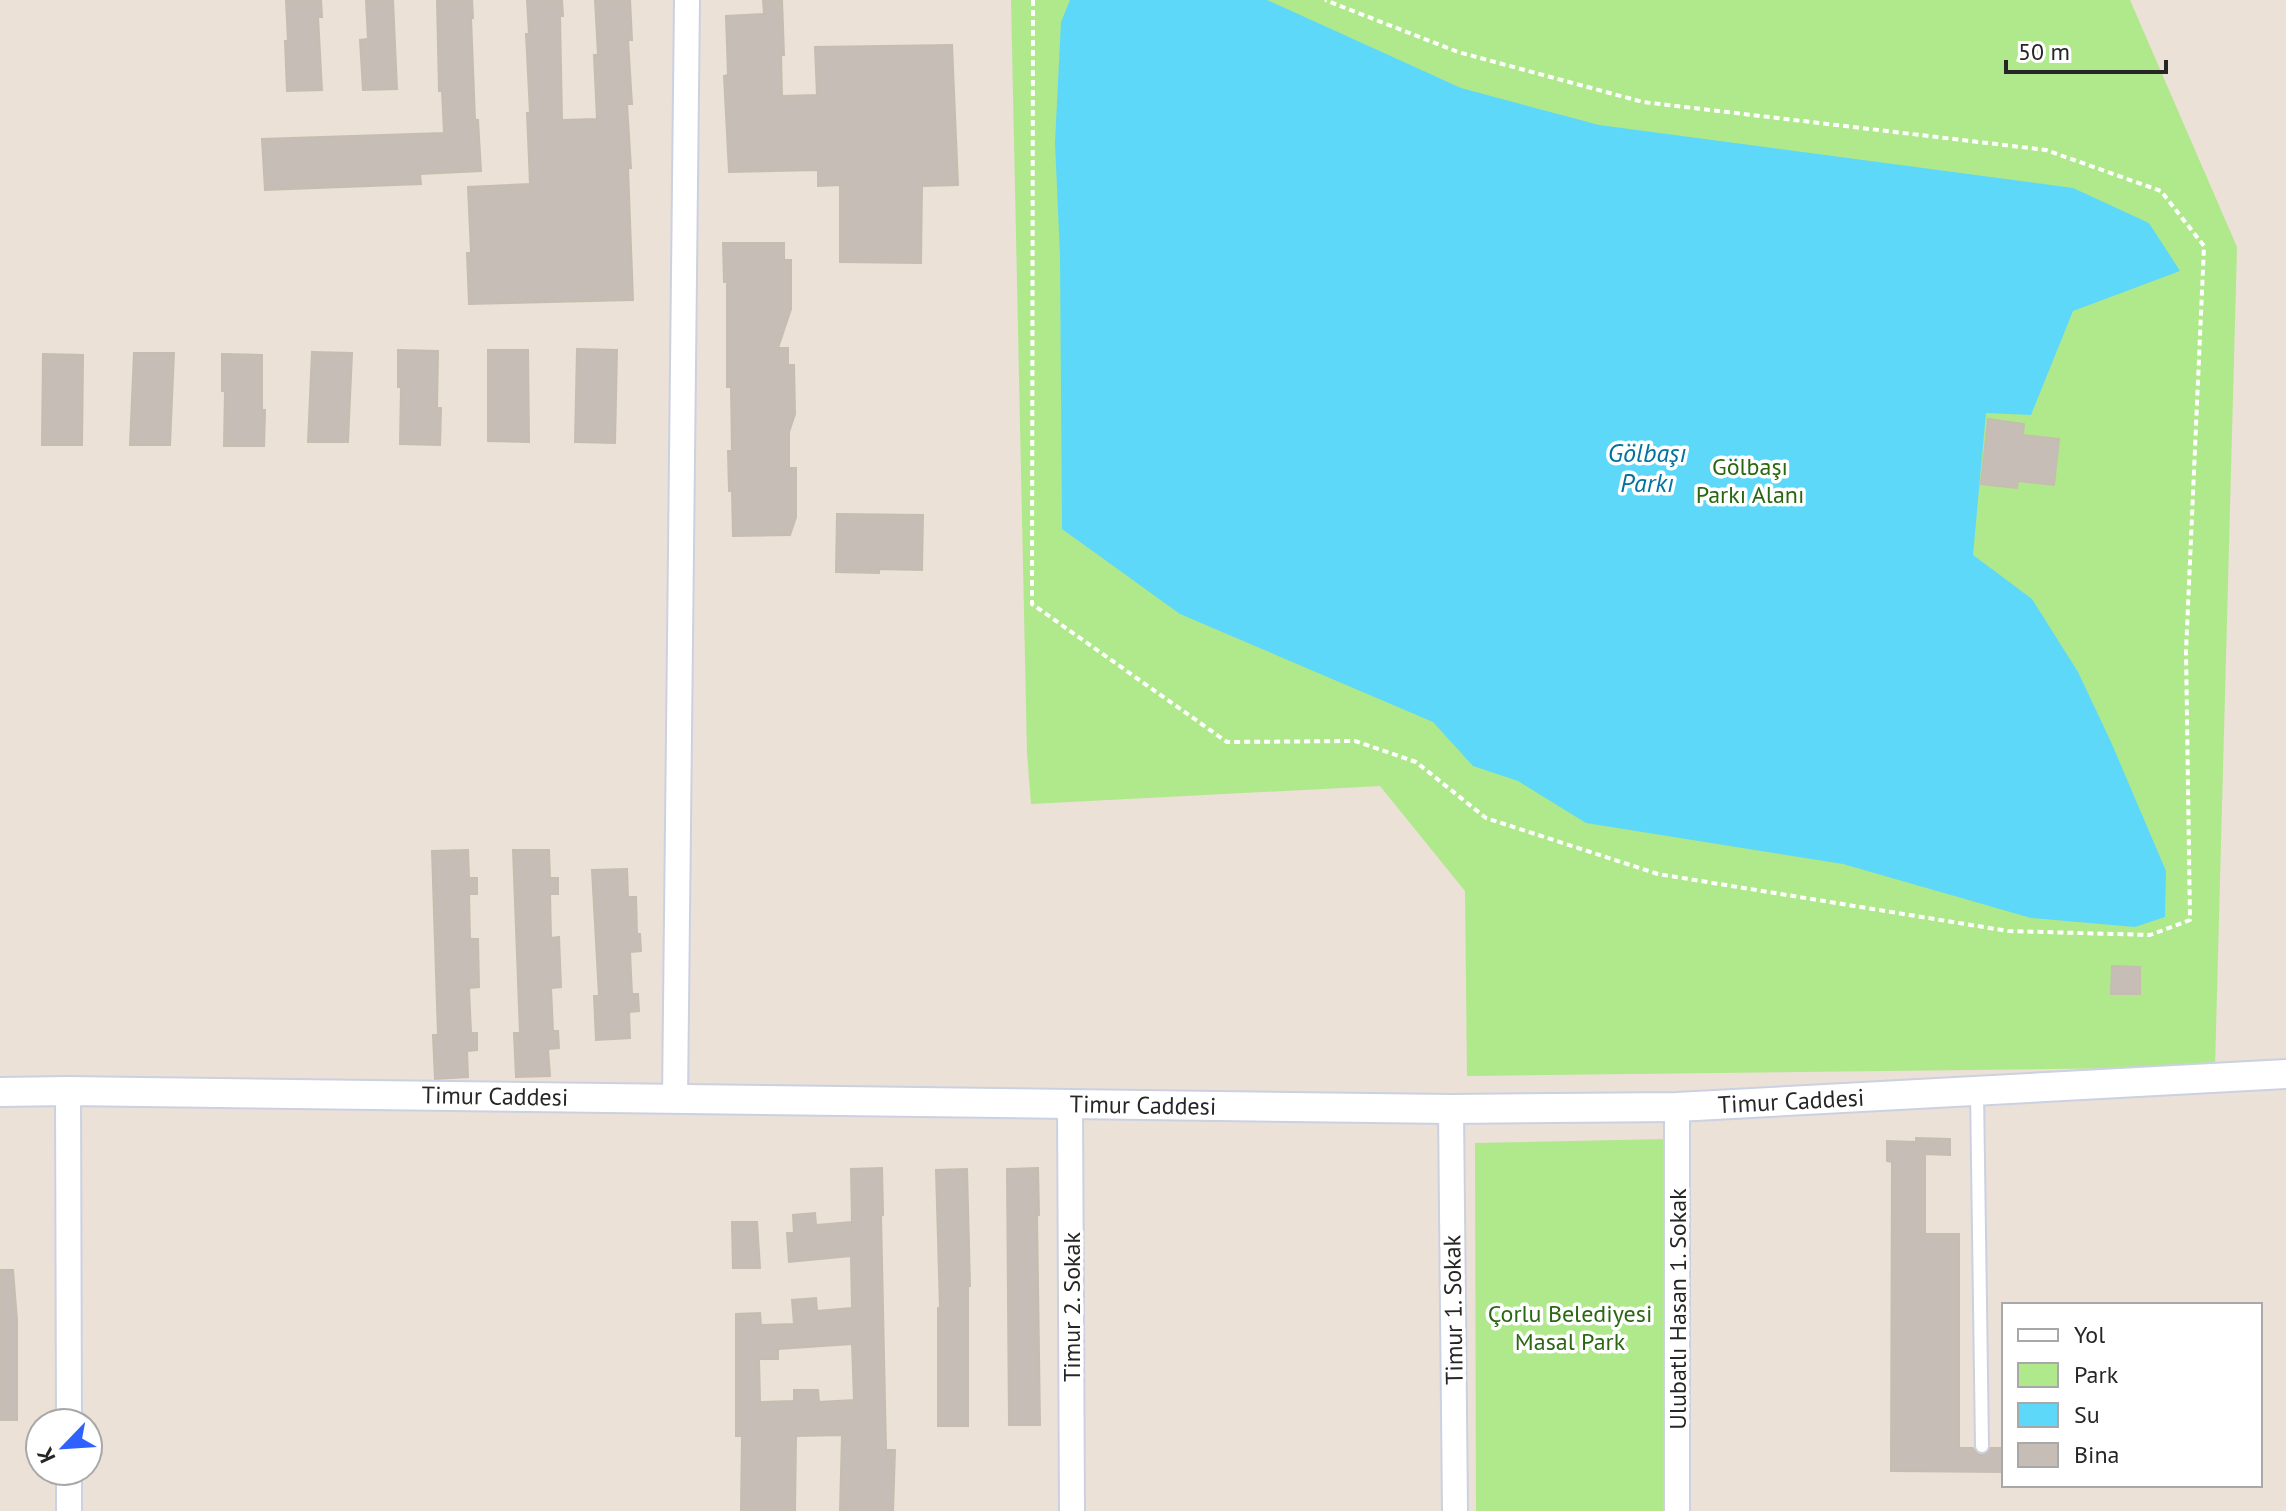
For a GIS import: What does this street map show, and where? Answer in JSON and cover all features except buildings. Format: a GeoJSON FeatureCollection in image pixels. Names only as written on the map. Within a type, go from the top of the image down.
{"type":"FeatureCollection","features":[{"type":"Feature","properties":{"kind":"street"},"geometry":{"type":"LineString","coordinates":[[675,1099],[687,0]]}},
{"type":"Feature","properties":{"kind":"street","name":"Timur Caddesi"},"geometry":{"type":"LineString","coordinates":[[0,1092],[1451,1109],[1677,1107],[2286,1074]]}},
{"type":"Feature","properties":{"kind":"street"},"geometry":{"type":"LineString","coordinates":[[68,1091],[69,1407]]}},
{"type":"Feature","properties":{"kind":"street","name":"Timur 2. Sokak"},"geometry":{"type":"LineString","coordinates":[[1070,1104],[1072,1511]]}},
{"type":"Feature","properties":{"kind":"street","name":"Ulubatlı Hasan 1. Sokak"},"geometry":{"type":"LineString","coordinates":[[1677,1107],[1677,1511]]}},
{"type":"Feature","properties":{"kind":"street","name":"Timur 1. Sokak"},"geometry":{"type":"LineString","coordinates":[[1451,1109],[1455,1511]]}},
{"type":"Feature","properties":{"kind":"street"},"geometry":{"type":"LineString","coordinates":[[69,1487],[69,1511]]}},
{"type":"Feature","properties":{"kind":"lane"},"geometry":{"type":"LineString","coordinates":[[1977,1091],[1982,1446]]}},
{"type":"Feature","properties":{"kind":"path"},"geometry":{"type":"LineString","coordinates":[[1033,0],[1032,604],[1227,742],[1355,741],[1416,762],[1486,818],[1658,874],[2008,931],[2150,935],[2190,920],[2186,651],[2204,246],[2161,191],[2046,150],[1643,102],[1458,52],[1325,0]]}},
{"type":"Feature","properties":{"kind":"green space","name":"Gölbaşı Parkı Alanı"},"geometry":{"type":"Polygon","coordinates":[[[1011,0],[2130,0],[2237,247],[2215,1067],[1467,1076],[1465,891],[1380,786],[1031,804],[1027,753],[1011,0]]]}},
{"type":"Feature","properties":{"kind":"green space","name":"Çorlu Belediyesi Masal Park"},"geometry":{"type":"Polygon","coordinates":[[[1666,1139],[1663,1511],[1476,1511],[1475,1143],[1666,1139]]]}},
{"type":"Feature","properties":{"kind":"water","name":"Gölbaşı Parkı"},"geometry":{"type":"Polygon","coordinates":[[[1070,0],[1267,0],[1461,88],[1599,125],[2073,188],[2149,223],[2180,271],[2073,311],[2031,415],[1986,413],[1973,555],[2032,599],[2078,672],[2166,871],[2165,917],[2135,927],[2031,918],[1843,864],[1586,823],[1518,781],[1473,766],[1433,722],[1180,614],[1062,529],[1060,255],[1055,143],[1061,22],[1070,0]]]}}]}
